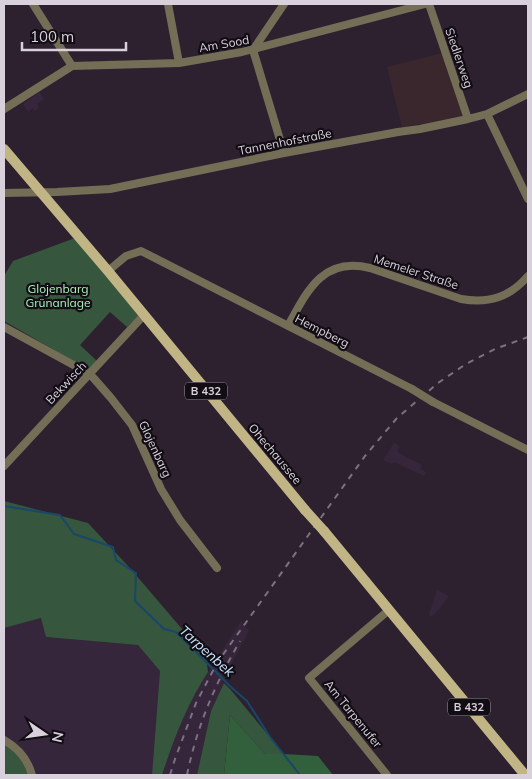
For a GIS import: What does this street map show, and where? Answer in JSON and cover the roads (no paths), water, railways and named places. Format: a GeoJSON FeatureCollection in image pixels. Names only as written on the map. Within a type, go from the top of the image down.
{"type":"FeatureCollection","features":[{"type":"Feature","properties":{"kind":"main road","name":"Ohechaussee"},"geometry":{"type":"LineString","coordinates":[[4,149],[108,271],[526,775]]}},
{"type":"Feature","properties":{"kind":"street"},"geometry":{"type":"LineString","coordinates":[[4,109],[72,66],[33,4]]}},
{"type":"Feature","properties":{"kind":"street"},"geometry":{"type":"LineString","coordinates":[[168,4],[179,63]]}},
{"type":"Feature","properties":{"kind":"street"},"geometry":{"type":"LineString","coordinates":[[284,4],[253,50],[284,153]]}},
{"type":"Feature","properties":{"kind":"street","name":"Am Sood"},"geometry":{"type":"LineString","coordinates":[[72,66],[179,63],[253,50],[425,4]]}},
{"type":"Feature","properties":{"kind":"street","name":"Siedlerweg"},"geometry":{"type":"LineString","coordinates":[[429,4],[468,119]]}},
{"type":"Feature","properties":{"kind":"street","name":"Tannenhofstraße"},"geometry":{"type":"LineString","coordinates":[[4,193],[110,189],[284,153],[468,119],[487,114],[528,94]]}},
{"type":"Feature","properties":{"kind":"street"},"geometry":{"type":"LineString","coordinates":[[487,114],[528,199]]}},
{"type":"Feature","properties":{"kind":"street","name":"Hempberg"},"geometry":{"type":"LineString","coordinates":[[108,271],[126,256],[141,251],[528,450]]}},
{"type":"Feature","properties":{"kind":"street","name":"Memeler Straße"},"geometry":{"type":"LineString","coordinates":[[288,326],[315,282],[322,275],[347,266],[359,265],[370,268],[461,299],[485,301],[503,296],[515,289],[528,276]]}},
{"type":"Feature","properties":{"kind":"street","name":"Bekwisch"},"geometry":{"type":"LineString","coordinates":[[4,466],[144,316]]}},
{"type":"Feature","properties":{"kind":"street","name":"Glojenbarg"},"geometry":{"type":"LineString","coordinates":[[4,327],[90,374],[132,424],[161,489],[180,520],[217,568]]}},
{"type":"Feature","properties":{"kind":"street","name":"Am Tarpenufer"},"geometry":{"type":"LineString","coordinates":[[387,775],[309,678],[389,610]]}},
{"type":"Feature","properties":{"kind":"street"},"geometry":{"type":"LineString","coordinates":[[4,740],[20,752],[28,764],[32,775]]}},
{"type":"Feature","properties":{"kind":"waterway","name":"Tarpenbek"},"geometry":{"type":"LineString","coordinates":[[4,506],[60,515],[74,534],[113,547],[116,560],[136,573],[135,601],[164,629],[176,632],[247,701],[270,737],[300,775]]}},
{"type":"Feature","properties":{"kind":"railway"},"geometry":{"type":"LineString","coordinates":[[170,775],[196,703],[217,663],[365,456],[397,418],[438,383],[466,364],[495,349],[528,337]]}},
{"type":"Feature","properties":{"kind":"railway"},"geometry":{"type":"LineString","coordinates":[[187,775],[196,739],[208,706],[240,641]]}},
{"type":"Feature","properties":{"kind":"park label","name":"Glojenbarg Grünanlage"},"geometry":{"type":"Point","coordinates":[58,296]}}]}
